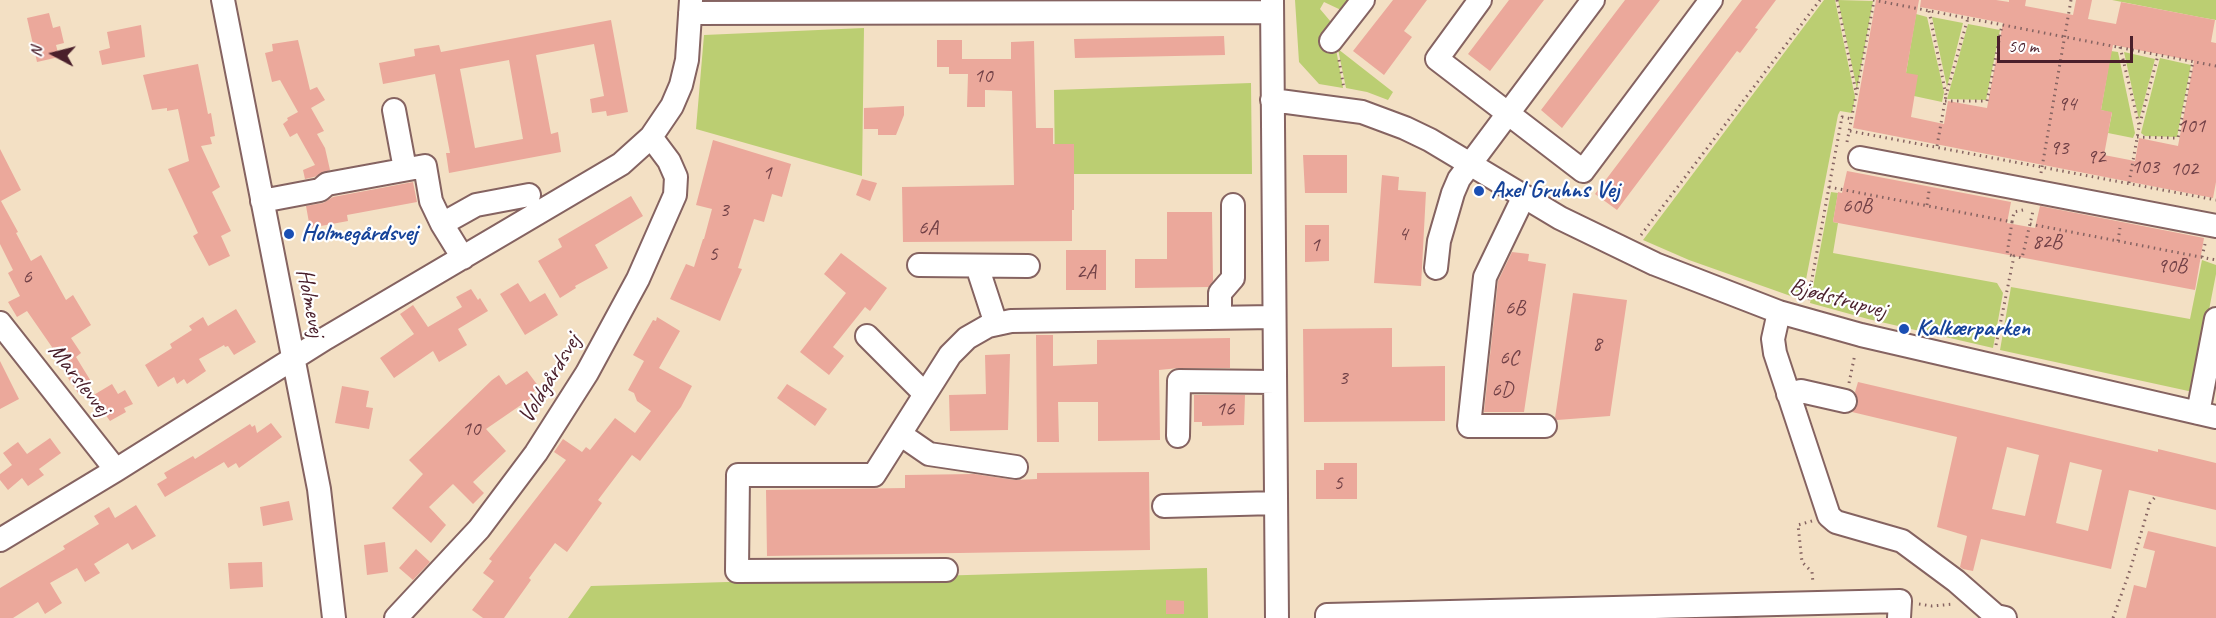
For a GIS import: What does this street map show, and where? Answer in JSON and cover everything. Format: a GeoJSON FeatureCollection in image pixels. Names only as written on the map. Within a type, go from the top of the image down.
{"type":"FeatureCollection","features":[{"type":"Feature","properties":{"kind":"street","name":"Holmevej"},"geometry":{"type":"LineString","coordinates":[[223,0],[319,489],[334,618]]}},
{"type":"Feature","properties":{"kind":"street"},"geometry":{"type":"LineString","coordinates":[[1331,42],[1363,0]]}},
{"type":"Feature","properties":{"kind":"street"},"geometry":{"type":"LineString","coordinates":[[1480,0],[1437,58],[1583,171],[1710,0]]}},
{"type":"Feature","properties":{"kind":"street"},"geometry":{"type":"LineString","coordinates":[[1436,268],[1439,241],[1459,179],[1472,165],[1593,0]]}},
{"type":"Feature","properties":{"kind":"street"},"geometry":{"type":"LineString","coordinates":[[0,540],[294,359],[621,164],[651,137],[672,106],[681,85],[687,60],[691,7],[1272,6],[1277,618]]}},
{"type":"Feature","properties":{"kind":"street","name":"Bjødstrupvej"},"geometry":{"type":"LineString","coordinates":[[1272,100],[1342,108],[1380,118],[1405,128],[1560,218],[1628,251],[1733,296],[1779,312],[1861,335],[2207,415]]}},
{"type":"Feature","properties":{"kind":"street"},"geometry":{"type":"LineString","coordinates":[[394,110],[405,169]]}},
{"type":"Feature","properties":{"kind":"street","name":"Voldgårdsvej"},"geometry":{"type":"LineString","coordinates":[[396,618],[479,528],[536,453],[587,373],[638,279],[675,195],[676,177],[669,161],[651,137]]}},
{"type":"Feature","properties":{"kind":"street"},"geometry":{"type":"LineString","coordinates":[[1860,158],[2216,226]]}},
{"type":"Feature","properties":{"kind":"street"},"geometry":{"type":"LineString","coordinates":[[262,201],[320,190],[327,184],[425,166],[431,201],[463,258]]}},
{"type":"Feature","properties":{"kind":"street"},"geometry":{"type":"LineString","coordinates":[[442,224],[476,205],[529,195]]}},
{"type":"Feature","properties":{"kind":"street"},"geometry":{"type":"LineString","coordinates":[[1524,196],[1485,277],[1469,426],[1545,426]]}},
{"type":"Feature","properties":{"kind":"street"},"geometry":{"type":"LineString","coordinates":[[1220,317],[1220,292],[1233,278],[1233,205]]}},
{"type":"Feature","properties":{"kind":"street"},"geometry":{"type":"LineString","coordinates":[[919,265],[1028,266]]}},
{"type":"Feature","properties":{"kind":"street"},"geometry":{"type":"LineString","coordinates":[[977,266],[996,324]]}},
{"type":"Feature","properties":{"kind":"street"},"geometry":{"type":"LineString","coordinates":[[1779,312],[1773,339],[1775,353],[1829,516],[1836,522],[1902,541],[1956,581],[1996,616],[2005,618]]}},
{"type":"Feature","properties":{"kind":"street"},"geometry":{"type":"LineString","coordinates":[[946,570],[737,571],[738,475],[874,475],[951,355],[967,338],[988,326],[1011,321],[1274,317]]}},
{"type":"Feature","properties":{"kind":"street"},"geometry":{"type":"LineString","coordinates":[[2207,415],[2216,319]]}},
{"type":"Feature","properties":{"kind":"street","name":"Marslevvej"},"geometry":{"type":"LineString","coordinates":[[0,323],[116,470]]}},
{"type":"Feature","properties":{"kind":"street"},"geometry":{"type":"LineString","coordinates":[[867,336],[925,394]]}},
{"type":"Feature","properties":{"kind":"street"},"geometry":{"type":"LineString","coordinates":[[1178,436],[1179,381],[1275,382]]}},
{"type":"Feature","properties":{"kind":"street"},"geometry":{"type":"LineString","coordinates":[[1788,394],[1801,390],[1845,401]]}},
{"type":"Feature","properties":{"kind":"street"},"geometry":{"type":"LineString","coordinates":[[900,434],[929,454],[1016,466]]}},
{"type":"Feature","properties":{"kind":"street"},"geometry":{"type":"LineString","coordinates":[[1164,506],[1276,503]]}},
{"type":"Feature","properties":{"kind":"street"},"geometry":{"type":"LineString","coordinates":[[1327,618],[1327,615],[1900,601],[1899,618]]}},
{"type":"Feature","properties":{"kind":"path"},"geometry":{"type":"LineString","coordinates":[[1628,251],[1820,0]]}},
{"type":"Feature","properties":{"kind":"path"},"geometry":{"type":"LineString","coordinates":[[1837,0],[1857,94]]}},
{"type":"Feature","properties":{"kind":"path"},"geometry":{"type":"LineString","coordinates":[[1836,147],[1846,149],[1874,0],[2216,66]]}},
{"type":"Feature","properties":{"kind":"path"},"geometry":{"type":"LineString","coordinates":[[2066,37],[2071,0]]}},
{"type":"Feature","properties":{"kind":"path"},"geometry":{"type":"LineString","coordinates":[[1929,11],[1946,95]]}},
{"type":"Feature","properties":{"kind":"path"},"geometry":{"type":"LineString","coordinates":[[1933,172],[1946,95],[1968,18]]}},
{"type":"Feature","properties":{"kind":"path"},"geometry":{"type":"LineString","coordinates":[[1945,100],[1987,101],[2002,24]]}},
{"type":"Feature","properties":{"kind":"path"},"geometry":{"type":"LineString","coordinates":[[1331,42],[1336,48],[1344,88],[1342,108]]}},
{"type":"Feature","properties":{"kind":"path"},"geometry":{"type":"LineString","coordinates":[[2120,47],[2139,127]]}},
{"type":"Feature","properties":{"kind":"path"},"geometry":{"type":"LineString","coordinates":[[2124,208],[2139,127],[2158,55]]}},
{"type":"Feature","properties":{"kind":"path"},"geometry":{"type":"LineString","coordinates":[[2137,137],[2178,138],[2193,62]]}},
{"type":"Feature","properties":{"kind":"path"},"geometry":{"type":"LineString","coordinates":[[1804,319],[1842,117],[1852,119]]}},
{"type":"Feature","properties":{"kind":"path"},"geometry":{"type":"LineString","coordinates":[[1850,131],[2216,200]]}},
{"type":"Feature","properties":{"kind":"path"},"geometry":{"type":"LineString","coordinates":[[1829,188],[2012,222]]}},
{"type":"Feature","properties":{"kind":"path"},"geometry":{"type":"LineString","coordinates":[[2014,256],[2007,254],[2014,212],[2034,208]]}},
{"type":"Feature","properties":{"kind":"path"},"geometry":{"type":"LineString","coordinates":[[2030,224],[2216,260]]}},
{"type":"Feature","properties":{"kind":"path"},"geometry":{"type":"LineString","coordinates":[[1845,401],[1861,335]]}},
{"type":"Feature","properties":{"kind":"path"},"geometry":{"type":"LineString","coordinates":[[2113,618],[2150,503],[2156,496]]}},
{"type":"Feature","properties":{"kind":"path"},"geometry":{"type":"LineString","coordinates":[[1798,525],[1802,562],[1812,572],[1812,582]]}},
{"type":"Feature","properties":{"kind":"path"},"geometry":{"type":"LineString","coordinates":[[1932,606],[1952,605]]}},
{"type":"Feature","properties":{"kind":"green space"},"geometry":{"type":"Polygon","coordinates":[[[1295,0],[1349,0],[1341,10],[1324,2],[1320,9],[1331,22],[1323,39],[1336,49],[1343,88],[1319,84],[1299,62],[1295,0]]]}},
{"type":"Feature","properties":{"kind":"green space"},"geometry":{"type":"Polygon","coordinates":[[[1824,0],[1835,0],[1855,97],[1852,113],[1840,111],[1838,115],[1802,300],[1689,260],[1643,240],[1824,0]]]}},
{"type":"Feature","properties":{"kind":"green space"},"geometry":{"type":"Polygon","coordinates":[[[1838,0],[1873,1],[1857,89],[1838,0]]]}},
{"type":"Feature","properties":{"kind":"green space"},"geometry":{"type":"Polygon","coordinates":[[[2112,0],[2216,0],[2216,20],[2199,17],[2112,0]]]}},
{"type":"Feature","properties":{"kind":"green space"},"geometry":{"type":"Polygon","coordinates":[[[1916,14],[1927,17],[1944,92],[1942,102],[1914,96],[1906,73],[1916,14]]]}},
{"type":"Feature","properties":{"kind":"green space"},"geometry":{"type":"Polygon","coordinates":[[[1932,17],[1963,23],[1947,87],[1932,17]]]}},
{"type":"Feature","properties":{"kind":"green space"},"geometry":{"type":"Polygon","coordinates":[[[1968,24],[2000,30],[1986,100],[1947,99],[1968,24]]]}},
{"type":"Feature","properties":{"kind":"green space"},"geometry":{"type":"Polygon","coordinates":[[[864,28],[862,176],[696,129],[704,35],[864,28]]]}},
{"type":"Feature","properties":{"kind":"green space"},"geometry":{"type":"Polygon","coordinates":[[[1338,49],[1393,92],[1388,100],[1367,92],[1346,88],[1338,49]]]}},
{"type":"Feature","properties":{"kind":"green space"},"geometry":{"type":"Polygon","coordinates":[[[2111,51],[2118,52],[2135,133],[2133,138],[2108,133],[2112,113],[2101,110],[2111,51]]]}},
{"type":"Feature","properties":{"kind":"green space"},"geometry":{"type":"Polygon","coordinates":[[[2124,52],[2155,59],[2139,120],[2124,52]]]}},
{"type":"Feature","properties":{"kind":"green space"},"geometry":{"type":"Polygon","coordinates":[[[2160,58],[2191,65],[2177,137],[2145,136],[2141,133],[2160,58]]]}},
{"type":"Feature","properties":{"kind":"green space"},"geometry":{"type":"Polygon","coordinates":[[[1251,83],[1252,174],[1055,174],[1054,90],[1251,83]]]}},
{"type":"Feature","properties":{"kind":"green space"},"geometry":{"type":"Polygon","coordinates":[[[1831,192],[1838,193],[1833,222],[1838,223],[1833,253],[1997,283],[2003,293],[1993,348],[1810,303],[1831,192]]]}},
{"type":"Feature","properties":{"kind":"green space"},"geometry":{"type":"Polygon","coordinates":[[[2202,260],[2216,265],[2216,274],[2193,392],[2000,350],[2011,287],[2190,319],[2202,260]]]}},
{"type":"Feature","properties":{"kind":"green space"},"geometry":{"type":"Polygon","coordinates":[[[1207,568],[1208,618],[568,618],[591,586],[1207,568]]]}},
{"type":"Feature","properties":{"kind":"building"},"geometry":{"type":"Polygon","coordinates":[[[1393,0],[1427,0],[1404,31],[1412,37],[1384,75],[1353,51],[1393,0]]]}},
{"type":"Feature","properties":{"kind":"building"},"geometry":{"type":"Polygon","coordinates":[[[1509,0],[1544,0],[1490,71],[1468,54],[1509,0]]]}},
{"type":"Feature","properties":{"kind":"building"},"geometry":{"type":"Polygon","coordinates":[[[1625,0],[1660,0],[1562,128],[1541,110],[1625,0]]]}},
{"type":"Feature","properties":{"kind":"building"},"geometry":{"type":"Polygon","coordinates":[[[1742,0],[1776,0],[1740,53],[1737,51],[1617,210],[1595,194],[1742,0]]]}},
{"type":"Feature","properties":{"kind":"building"},"geometry":{"type":"Polygon","coordinates":[[[1876,0],[1919,0],[1906,73],[1918,75],[1911,117],[1944,124],[1948,101],[1987,108],[2003,23],[1920,7],[1921,0],[2009,2],[2009,0],[2026,0],[2025,6],[2073,15],[2076,0],[2092,0],[2088,19],[2116,24],[2121,2],[2215,20],[2211,42],[2216,43],[2216,182],[2213,198],[1853,128],[1876,0]],[[2113,45],[2101,110],[2112,112],[2104,155],[2135,161],[2139,138],[2178,146],[2194,61],[2113,45]]]}},
{"type":"Feature","properties":{"kind":"building"},"geometry":{"type":"Polygon","coordinates":[[[49,13],[53,28],[60,26],[64,43],[56,45],[59,57],[37,62],[27,18],[49,13]]]}},
{"type":"Feature","properties":{"kind":"building"},"geometry":{"type":"Polygon","coordinates":[[[611,20],[628,112],[607,116],[606,111],[592,113],[590,99],[604,96],[594,44],[536,55],[551,134],[558,132],[561,152],[449,173],[446,153],[450,153],[435,74],[383,84],[379,63],[415,56],[414,49],[439,45],[441,52],[611,20]],[[509,60],[460,69],[475,148],[523,139],[509,60]]]}},
{"type":"Feature","properties":{"kind":"building"},"geometry":{"type":"Polygon","coordinates":[[[141,25],[145,57],[102,65],[99,51],[110,48],[107,32],[141,25]]]}},
{"type":"Feature","properties":{"kind":"building"},"geometry":{"type":"Polygon","coordinates":[[[1224,36],[1225,55],[1075,58],[1074,39],[1224,36]]]}},
{"type":"Feature","properties":{"kind":"building"},"geometry":{"type":"Polygon","coordinates":[[[298,40],[310,90],[317,87],[325,100],[311,108],[324,131],[317,134],[325,148],[330,170],[305,179],[303,170],[315,165],[297,133],[290,137],[283,124],[288,120],[287,118],[298,112],[280,80],[272,82],[265,53],[273,51],[272,44],[298,40]]]}},
{"type":"Feature","properties":{"kind":"building"},"geometry":{"type":"Polygon","coordinates":[[[937,40],[962,40],[962,59],[1011,59],[1011,42],[1034,41],[1036,128],[1053,128],[1053,144],[1074,144],[1072,241],[903,242],[902,187],[1014,185],[1012,91],[985,90],[985,107],[967,107],[968,74],[949,74],[949,67],[937,67],[937,40]]]}},
{"type":"Feature","properties":{"kind":"building"},"geometry":{"type":"Polygon","coordinates":[[[198,64],[215,136],[210,137],[212,144],[201,146],[220,187],[212,192],[231,231],[221,236],[230,256],[209,266],[193,236],[198,233],[168,169],[189,161],[178,109],[152,110],[143,75],[198,64]]]}},
{"type":"Feature","properties":{"kind":"building"},"geometry":{"type":"Polygon","coordinates":[[[904,106],[904,115],[896,135],[878,135],[878,129],[864,129],[864,108],[904,106]]]}},
{"type":"Feature","properties":{"kind":"building"},"geometry":{"type":"Polygon","coordinates":[[[713,140],[791,164],[782,197],[772,194],[764,222],[754,219],[738,268],[742,269],[720,321],[670,299],[686,264],[694,267],[704,239],[712,209],[696,205],[713,140]]]}},
{"type":"Feature","properties":{"kind":"building"},"geometry":{"type":"Polygon","coordinates":[[[0,149],[21,190],[1,201],[18,232],[16,233],[31,261],[41,255],[66,300],[73,295],[91,325],[71,338],[81,353],[76,357],[92,383],[78,393],[68,378],[72,376],[27,311],[17,317],[8,302],[20,296],[8,273],[13,270],[0,244],[0,149]]]}},
{"type":"Feature","properties":{"kind":"building"},"geometry":{"type":"Polygon","coordinates":[[[1303,155],[1347,155],[1347,193],[1305,193],[1303,155]]]}},
{"type":"Feature","properties":{"kind":"building"},"geometry":{"type":"Polygon","coordinates":[[[1847,171],[2011,202],[2007,223],[2035,228],[2040,206],[2204,238],[2195,290],[1833,222],[1838,192],[1842,193],[1847,171]]]}},
{"type":"Feature","properties":{"kind":"building"},"geometry":{"type":"Polygon","coordinates":[[[1382,175],[1399,177],[1398,190],[1426,192],[1421,286],[1374,283],[1382,175]]]}},
{"type":"Feature","properties":{"kind":"building"},"geometry":{"type":"Polygon","coordinates":[[[862,179],[877,183],[870,201],[856,195],[862,179]]]}},
{"type":"Feature","properties":{"kind":"building"},"geometry":{"type":"Polygon","coordinates":[[[413,182],[417,202],[347,215],[348,221],[310,228],[306,206],[323,203],[333,197],[413,182]]]}},
{"type":"Feature","properties":{"kind":"building"},"geometry":{"type":"Polygon","coordinates":[[[631,196],[643,216],[595,245],[608,268],[575,286],[576,288],[560,298],[538,261],[562,247],[558,239],[631,196]]]}},
{"type":"Feature","properties":{"kind":"building"},"geometry":{"type":"Polygon","coordinates":[[[1167,212],[1212,212],[1213,281],[1209,287],[1135,288],[1135,259],[1167,259],[1167,212]]]}},
{"type":"Feature","properties":{"kind":"building"},"geometry":{"type":"Polygon","coordinates":[[[1305,225],[1329,225],[1329,261],[1305,262],[1305,225]]]}},
{"type":"Feature","properties":{"kind":"building"},"geometry":{"type":"Polygon","coordinates":[[[1066,250],[1106,250],[1106,290],[1066,290],[1066,250]]]}},
{"type":"Feature","properties":{"kind":"building"},"geometry":{"type":"Polygon","coordinates":[[[1512,252],[1529,254],[1528,261],[1546,264],[1524,412],[1484,412],[1498,281],[1512,252]]]}},
{"type":"Feature","properties":{"kind":"building"},"geometry":{"type":"Polygon","coordinates":[[[841,253],[887,288],[870,311],[865,307],[833,347],[844,356],[829,375],[800,352],[846,293],[824,274],[841,253]]]}},
{"type":"Feature","properties":{"kind":"building"},"geometry":{"type":"Polygon","coordinates":[[[518,283],[530,302],[545,293],[558,315],[525,335],[500,294],[518,283]]]}},
{"type":"Feature","properties":{"kind":"building"},"geometry":{"type":"Polygon","coordinates":[[[471,289],[488,311],[458,329],[467,345],[439,362],[433,351],[394,378],[380,358],[414,334],[400,314],[413,305],[428,327],[462,307],[456,297],[471,289]]]}},
{"type":"Feature","properties":{"kind":"building"},"geometry":{"type":"Polygon","coordinates":[[[1573,293],[1627,300],[1610,416],[1557,420],[1555,418],[1573,293]]]}},
{"type":"Feature","properties":{"kind":"building"},"geometry":{"type":"Polygon","coordinates":[[[236,309],[256,342],[234,355],[228,346],[224,345],[199,359],[206,371],[187,384],[184,379],[177,384],[174,377],[158,387],[145,365],[172,348],[170,344],[192,330],[189,326],[203,317],[208,326],[236,309]]]}},
{"type":"Feature","properties":{"kind":"building"},"geometry":{"type":"Polygon","coordinates":[[[657,317],[680,331],[659,368],[692,386],[681,407],[640,461],[632,455],[598,500],[602,503],[567,552],[555,543],[529,578],[531,580],[504,618],[483,618],[472,610],[494,581],[483,573],[492,561],[489,559],[566,460],[554,452],[563,439],[582,452],[586,447],[590,450],[615,418],[635,433],[651,411],[637,401],[634,393],[628,390],[644,361],[633,355],[657,317]]]}},
{"type":"Feature","properties":{"kind":"building"},"geometry":{"type":"Polygon","coordinates":[[[1392,328],[1392,367],[1445,366],[1445,421],[1304,422],[1303,329],[1392,328]]]}},
{"type":"Feature","properties":{"kind":"building"},"geometry":{"type":"Polygon","coordinates":[[[1036,335],[1053,335],[1053,366],[1097,364],[1097,340],[1230,338],[1230,368],[1159,370],[1160,440],[1098,441],[1098,402],[1058,402],[1059,442],[1037,442],[1036,335]]]}},
{"type":"Feature","properties":{"kind":"building"},"geometry":{"type":"Polygon","coordinates":[[[1010,354],[1008,430],[950,431],[949,395],[986,394],[985,355],[1010,354]]]}},
{"type":"Feature","properties":{"kind":"building"},"geometry":{"type":"Polygon","coordinates":[[[0,361],[19,399],[0,409],[0,361]]]}},
{"type":"Feature","properties":{"kind":"building"},"geometry":{"type":"Polygon","coordinates":[[[527,371],[539,387],[532,393],[534,396],[486,429],[506,451],[473,482],[484,493],[473,504],[453,484],[429,507],[446,525],[431,543],[392,508],[423,474],[409,460],[492,380],[499,375],[506,385],[527,371]]]}},
{"type":"Feature","properties":{"kind":"building"},"geometry":{"type":"Polygon","coordinates":[[[1858,382],[2158,452],[2158,449],[2216,463],[2216,510],[2129,490],[2111,569],[1981,539],[1973,571],[1963,569],[1960,567],[1967,536],[1937,527],[1957,437],[1852,412],[1858,403],[1855,392],[1858,382]],[[2007,447],[1992,509],[2025,516],[2039,455],[2007,447]],[[2070,462],[2056,523],[2088,531],[2102,470],[2070,462]]]}},
{"type":"Feature","properties":{"kind":"building"},"geometry":{"type":"Polygon","coordinates":[[[112,384],[118,394],[125,390],[133,404],[124,408],[126,412],[110,421],[92,396],[112,384]]]}},
{"type":"Feature","properties":{"kind":"building"},"geometry":{"type":"Polygon","coordinates":[[[787,384],[827,409],[815,426],[777,398],[787,384]]]}},
{"type":"Feature","properties":{"kind":"building"},"geometry":{"type":"Polygon","coordinates":[[[342,386],[369,391],[366,407],[373,408],[369,429],[335,423],[342,386]]]}},
{"type":"Feature","properties":{"kind":"building"},"geometry":{"type":"Polygon","coordinates":[[[1194,395],[1245,395],[1244,425],[1202,426],[1202,422],[1194,422],[1194,395]]]}},
{"type":"Feature","properties":{"kind":"building"},"geometry":{"type":"Polygon","coordinates":[[[271,423],[282,437],[239,468],[236,463],[228,468],[224,462],[165,497],[157,484],[167,478],[164,473],[193,456],[195,459],[250,424],[252,427],[255,425],[257,433],[271,423]]]}},
{"type":"Feature","properties":{"kind":"building"},"geometry":{"type":"Polygon","coordinates":[[[50,438],[61,453],[39,469],[44,475],[28,486],[22,478],[8,490],[0,480],[0,474],[12,465],[3,453],[18,442],[27,454],[50,438]]]}},
{"type":"Feature","properties":{"kind":"building"},"geometry":{"type":"Polygon","coordinates":[[[1324,463],[1357,463],[1357,499],[1316,499],[1316,470],[1324,470],[1324,463]]]}},
{"type":"Feature","properties":{"kind":"building"},"geometry":{"type":"Polygon","coordinates":[[[1149,472],[1150,550],[767,556],[766,490],[905,488],[905,475],[974,474],[1015,480],[1037,479],[1037,473],[1149,472]]]}},
{"type":"Feature","properties":{"kind":"building"},"geometry":{"type":"Polygon","coordinates":[[[289,501],[293,520],[263,526],[260,507],[289,501]]]}},
{"type":"Feature","properties":{"kind":"building"},"geometry":{"type":"Polygon","coordinates":[[[136,505],[156,536],[132,550],[128,543],[94,564],[100,573],[85,582],[77,568],[50,583],[62,603],[45,614],[38,602],[13,618],[0,618],[0,588],[65,549],[63,546],[99,524],[94,516],[109,507],[115,518],[136,505]]]}},
{"type":"Feature","properties":{"kind":"building"},"geometry":{"type":"Polygon","coordinates":[[[2148,531],[2216,547],[2216,618],[2126,618],[2134,585],[2146,588],[2155,551],[2143,548],[2148,531]]]}},
{"type":"Feature","properties":{"kind":"building"},"geometry":{"type":"Polygon","coordinates":[[[385,542],[388,572],[367,575],[364,545],[385,542]]]}},
{"type":"Feature","properties":{"kind":"building"},"geometry":{"type":"Polygon","coordinates":[[[416,549],[430,562],[413,580],[399,568],[416,549]]]}},
{"type":"Feature","properties":{"kind":"building"},"geometry":{"type":"Polygon","coordinates":[[[262,562],[263,587],[230,589],[228,563],[262,562]]]}},
{"type":"Feature","properties":{"kind":"building"},"geometry":{"type":"Polygon","coordinates":[[[1166,600],[1184,601],[1184,614],[1166,614],[1166,600]]]}},
{"type":"Feature","properties":{"kind":"place","name":"Axel Gruhns Vej"},"geometry":{"type":"Point","coordinates":[1479,191]}},
{"type":"Feature","properties":{"kind":"place","name":"Holmegårdsvej"},"geometry":{"type":"Point","coordinates":[289,234]}},
{"type":"Feature","properties":{"kind":"place","name":"Kalkærparken"},"geometry":{"type":"Point","coordinates":[1904,329]}}]}
